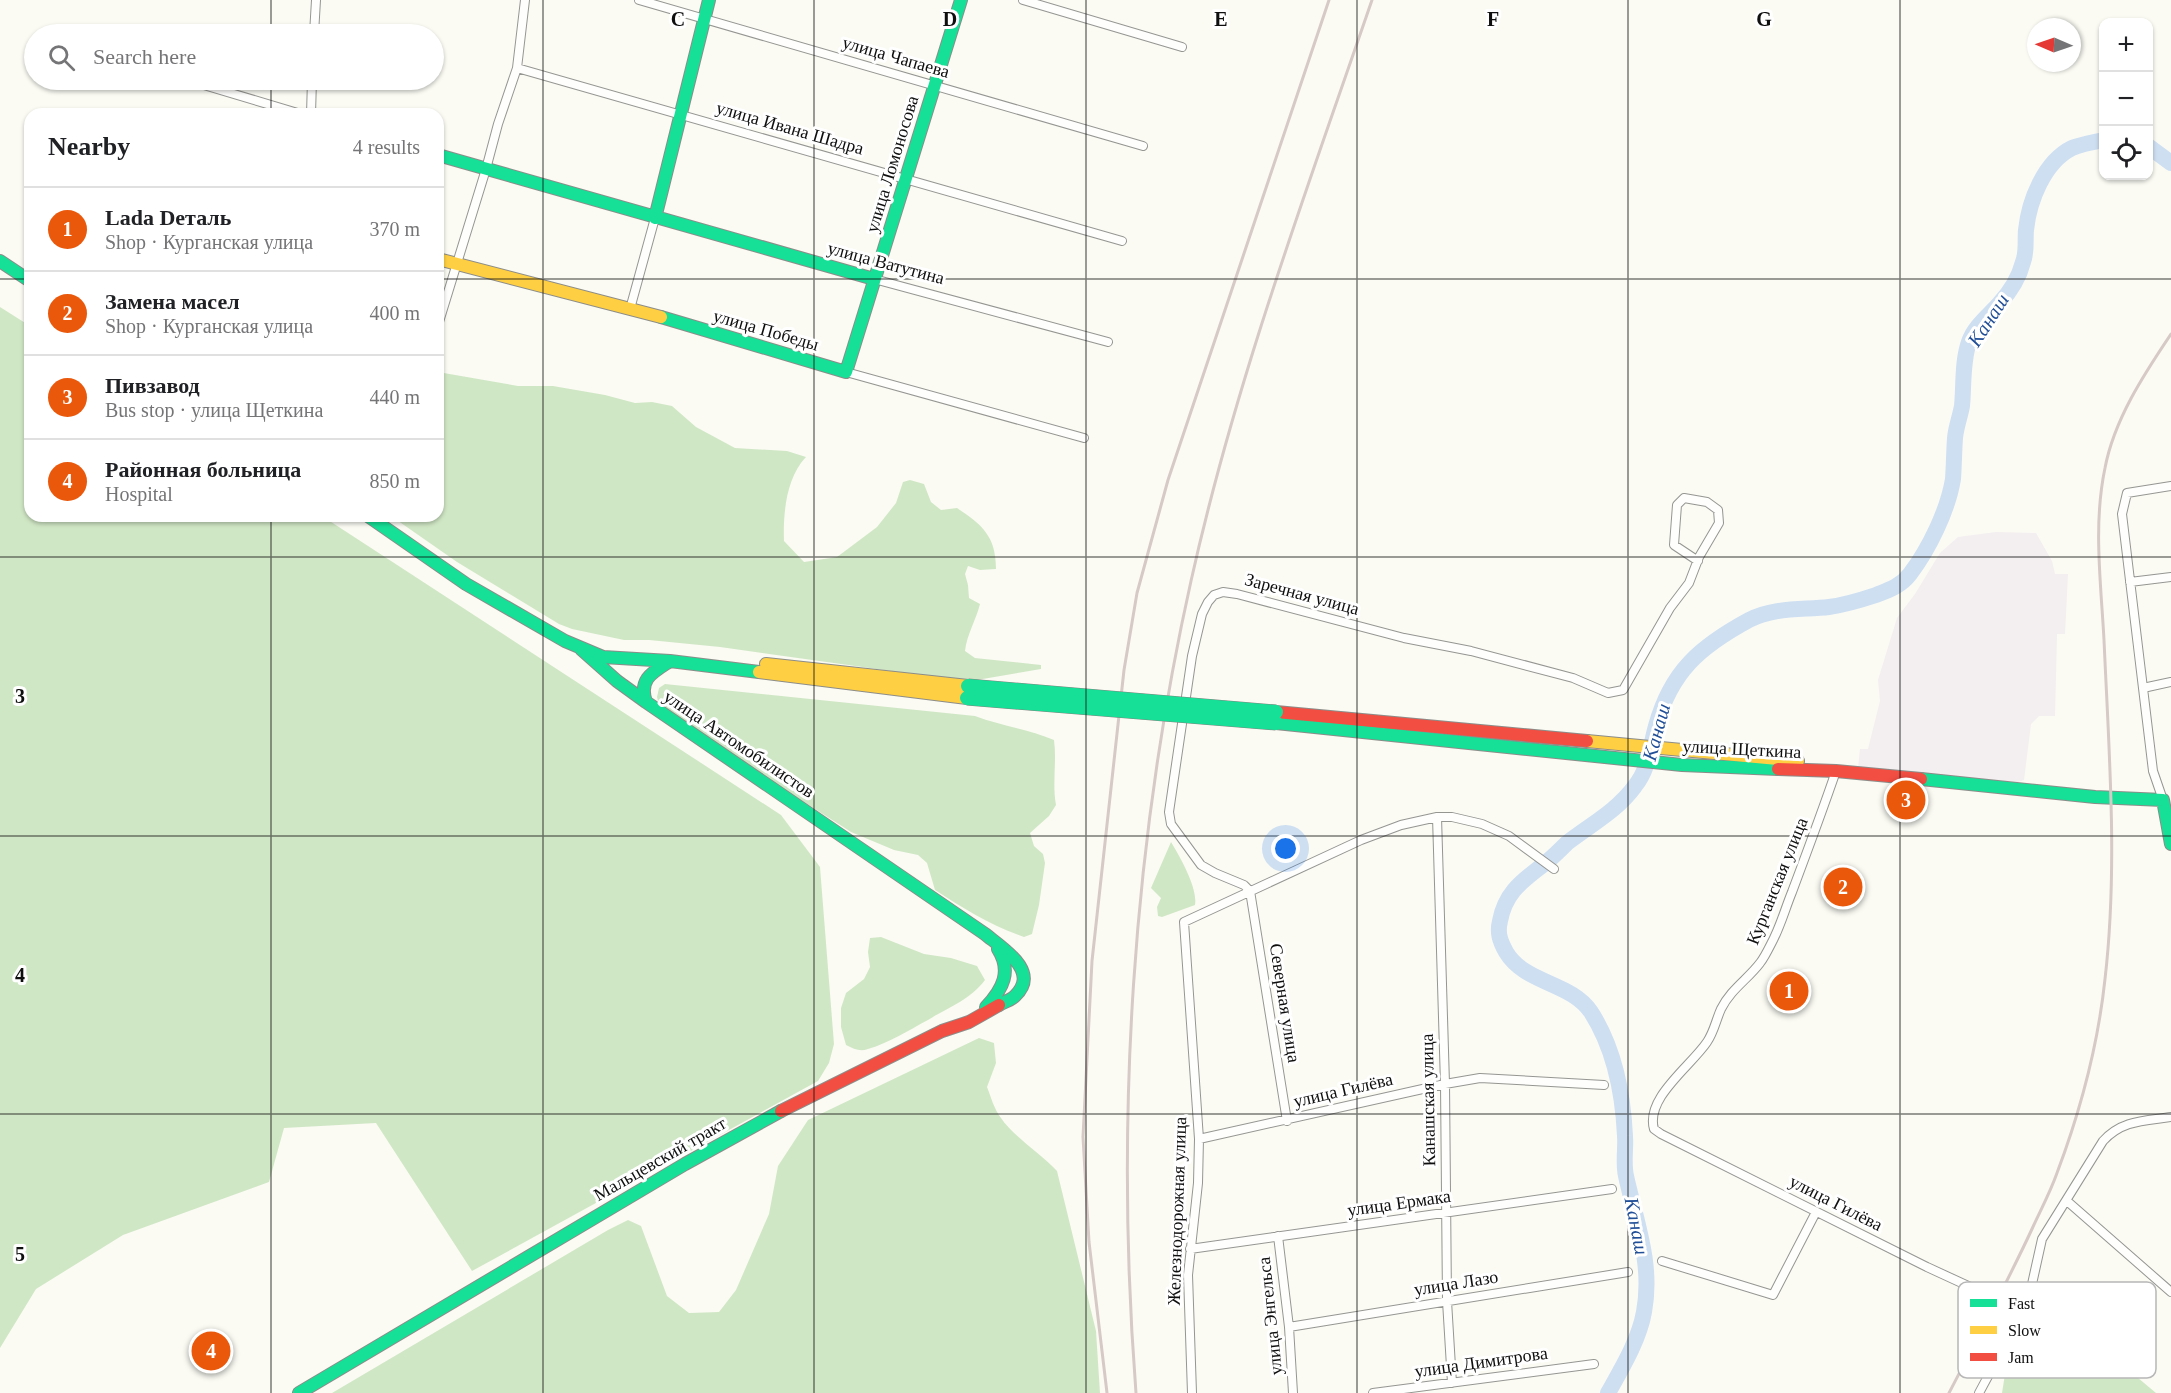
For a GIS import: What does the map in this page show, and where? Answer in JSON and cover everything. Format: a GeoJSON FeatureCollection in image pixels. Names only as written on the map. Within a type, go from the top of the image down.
{"type":"FeatureCollection","features":[{"type":"Feature","properties":{"kind":"main road"},"geometry":{"type":"LineString","coordinates":[[655,218],[709,0]]}},
{"type":"Feature","properties":{"kind":"main road","name":"улица Ломоносова"},"geometry":{"type":"LineString","coordinates":[[846,372],[961,0]]}},
{"type":"Feature","properties":{"kind":"main road","name":"улица Ватутина"},"geometry":{"type":"LineString","coordinates":[[444,157],[874,279]]}},
{"type":"Feature","properties":{"kind":"main road","name":"улица Победы"},"geometry":{"type":"LineString","coordinates":[[444,260],[630,309],[846,372]]}},
{"type":"Feature","properties":{"kind":"main road"},"geometry":{"type":"LineString","coordinates":[[0,261],[24,277]]}},
{"type":"Feature","properties":{"kind":"main road","name":"улица Автомобилистов"},"geometry":{"type":"LineString","coordinates":[[377,522],[466,584],[581,649],[603,657],[670,661]]}},
{"type":"Feature","properties":{"kind":"main road"},"geometry":{"type":"LineString","coordinates":[[581,649],[669,653],[967,692]]}},
{"type":"Feature","properties":{"kind":"main road"},"geometry":{"type":"LineString","coordinates":[[581,649],[617,681],[646,702]]}},
{"type":"Feature","properties":{"kind":"main road"},"geometry":{"type":"LineString","coordinates":[[670,661],[967,692],[1686,750],[1831,765],[1836,771]]}},
{"type":"Feature","properties":{"kind":"main road","name":"улица Автомобилистов"},"geometry":{"type":"LineString","coordinates":[[670,661],[645,680],[642,692],[646,702],[985,934],[1006,961],[1015,965],[1004,983],[999,1001],[969,1022]]}},
{"type":"Feature","properties":{"kind":"main road","name":"улица Щеткина"},"geometry":{"type":"LineString","coordinates":[[1276,718],[1682,765],[1836,771],[2095,797],[2167,799]]}},
{"type":"Feature","properties":{"kind":"main road"},"geometry":{"type":"LineString","coordinates":[[2167,799],[2171,844]]}},
{"type":"Feature","properties":{"kind":"main road","name":"Мальцевский тракт"},"geometry":{"type":"LineString","coordinates":[[300,1393],[685,1164],[813,1094],[942,1031],[969,1022]]}},
{"type":"Feature","properties":{"kind":"street"},"geometry":{"type":"LineString","coordinates":[[315,24],[316,0]]}},
{"type":"Feature","properties":{"kind":"street"},"geometry":{"type":"LineString","coordinates":[[444,306],[517,68],[525,0]]}},
{"type":"Feature","properties":{"kind":"street","name":"улица Чапаева"},"geometry":{"type":"LineString","coordinates":[[639,0],[1143,146]]}},
{"type":"Feature","properties":{"kind":"street"},"geometry":{"type":"LineString","coordinates":[[1023,0],[1182,46]]}},
{"type":"Feature","properties":{"kind":"street","name":"улица Ивана Шадра"},"geometry":{"type":"LineString","coordinates":[[517,68],[1122,241]]}},
{"type":"Feature","properties":{"kind":"street"},"geometry":{"type":"LineString","coordinates":[[221,90],[281,108]]}},
{"type":"Feature","properties":{"kind":"street"},"geometry":{"type":"LineString","coordinates":[[311,108],[312,90]]}},
{"type":"Feature","properties":{"kind":"street"},"geometry":{"type":"LineString","coordinates":[[630,309],[655,218]]}},
{"type":"Feature","properties":{"kind":"street","name":"улица Ватутина"},"geometry":{"type":"LineString","coordinates":[[874,279],[1108,342]]}},
{"type":"Feature","properties":{"kind":"street","name":"улица Победы"},"geometry":{"type":"LineString","coordinates":[[846,372],[1084,438]]}},
{"type":"Feature","properties":{"kind":"street"},"geometry":{"type":"LineString","coordinates":[[2167,799],[2153,771],[2122,514],[2127,493],[2171,486]]}},
{"type":"Feature","properties":{"kind":"street"},"geometry":{"type":"LineString","coordinates":[[1684,498],[1707,502],[1718,510],[1719,523],[1698,561],[1674,545],[1677,505],[1684,498]]}},
{"type":"Feature","properties":{"kind":"street","name":"Заречная улица"},"geometry":{"type":"LineString","coordinates":[[1250,891],[1244,885],[1201,865],[1171,824],[1168,812],[1192,656],[1202,614],[1214,595],[1223,592],[1237,594],[1404,638],[1471,651],[1573,678],[1608,693],[1623,690],[1670,608],[1689,583],[1698,561]]}},
{"type":"Feature","properties":{"kind":"street"},"geometry":{"type":"LineString","coordinates":[[2130,582],[2171,577]]}},
{"type":"Feature","properties":{"kind":"street"},"geometry":{"type":"LineString","coordinates":[[2144,688],[2171,682]]}},
{"type":"Feature","properties":{"kind":"street","name":"Курганская улица"},"geometry":{"type":"LineString","coordinates":[[1669,1138],[1654,1129],[1653,1111],[1668,1086],[1697,1056],[1716,1026],[1721,1009],[1739,983],[1759,964],[1772,942],[1819,823],[1836,771]]}},
{"type":"Feature","properties":{"kind":"street"},"geometry":{"type":"LineString","coordinates":[[1250,891],[1361,840],[1401,825],[1437,818],[1452,817],[1482,824],[1509,836],[1554,869]]}},
{"type":"Feature","properties":{"kind":"street","name":"Канашская улица"},"geometry":{"type":"LineString","coordinates":[[1437,818],[1445,1084],[1447,1301],[1452,1383]]}},
{"type":"Feature","properties":{"kind":"street","name":"Железнодорожная улица"},"geometry":{"type":"LineString","coordinates":[[1192,1393],[1188,1275],[1198,1183],[1199,1139],[1184,922],[1250,891]]}},
{"type":"Feature","properties":{"kind":"street","name":"Северная улица"},"geometry":{"type":"LineString","coordinates":[[1250,891],[1287,1121]]}},
{"type":"Feature","properties":{"kind":"street","name":"улица Гилёва"},"geometry":{"type":"LineString","coordinates":[[1199,1139],[1480,1078],[1604,1085]]}},
{"type":"Feature","properties":{"kind":"street"},"geometry":{"type":"LineString","coordinates":[[2032,1282],[2042,1239],[2103,1141],[2113,1131],[2126,1125],[2171,1117]]}},
{"type":"Feature","properties":{"kind":"street","name":"улица Гилёва"},"geometry":{"type":"LineString","coordinates":[[1669,1138],[1960,1282]]}},
{"type":"Feature","properties":{"kind":"street","name":"улица Ермака"},"geometry":{"type":"LineString","coordinates":[[1190,1249],[1612,1189]]}},
{"type":"Feature","properties":{"kind":"street"},"geometry":{"type":"LineString","coordinates":[[2067,1201],[2171,1292]]}},
{"type":"Feature","properties":{"kind":"street"},"geometry":{"type":"LineString","coordinates":[[1662,1261],[1773,1295],[1816,1212]]}},
{"type":"Feature","properties":{"kind":"street","name":"улица Энгельса"},"geometry":{"type":"LineString","coordinates":[[1278,1236],[1289,1327],[1293,1393]]}},
{"type":"Feature","properties":{"kind":"street","name":"улица Лазо"},"geometry":{"type":"LineString","coordinates":[[1289,1327],[1628,1272]]}},
{"type":"Feature","properties":{"kind":"street","name":"улица Димитрова"},"geometry":{"type":"LineString","coordinates":[[1373,1393],[1594,1364]]}},
{"type":"Feature","properties":{"kind":"street"},"geometry":{"type":"LineString","coordinates":[[1979,1393],[1987,1378]]}},
{"type":"Feature","properties":{"kind":"shaded area"},"geometry":{"type":"Polygon","coordinates":[[[1996,532],[2036,533],[2052,561],[2055,574],[2068,574],[2065,634],[2057,634],[2055,716],[2039,716],[2031,724],[2024,780],[2018,782],[1858,768],[1860,749],[1868,749],[1880,701],[1878,680],[1897,618],[1940,553],[1958,537],[1996,532]]]}},
{"type":"Feature","properties":{"kind":"green space"},"geometry":{"type":"Polygon","coordinates":[[[0,307],[24,322],[24,522],[331,522],[781,815],[820,867],[834,1044],[829,1063],[818,1081],[472,1271],[376,1123],[284,1128],[269,1182],[123,1235],[36,1289],[0,1348],[0,307]]]}},
{"type":"Feature","properties":{"kind":"green space"},"geometry":{"type":"Polygon","coordinates":[[[444,373],[518,386],[553,386],[635,403],[652,402],[672,406],[696,427],[735,448],[787,451],[806,457],[794,475],[790,486],[785,508],[784,530],[784,541],[804,562],[837,557],[877,527],[896,503],[903,482],[910,480],[924,484],[931,502],[941,510],[957,508],[966,514],[981,526],[994,548],[996,569],[980,570],[968,566],[965,574],[969,598],[980,604],[965,651],[975,658],[1041,665],[1041,669],[971,681],[720,647],[649,640],[624,640],[559,624],[457,562],[400,522],[444,522],[444,373]]]}},
{"type":"Feature","properties":{"kind":"green space"},"geometry":{"type":"Polygon","coordinates":[[[665,684],[975,716],[1054,740],[1056,805],[1049,816],[1030,833],[1034,846],[1043,854],[1045,863],[1032,934],[1024,937],[967,910],[935,890],[927,863],[918,855],[894,850],[851,832],[740,761],[659,705],[657,697],[659,688],[665,684]]]}},
{"type":"Feature","properties":{"kind":"green space"},"geometry":{"type":"Polygon","coordinates":[[[1171,842],[1191,882],[1195,905],[1162,917],[1158,916],[1157,907],[1161,898],[1151,888],[1171,842]]]}},
{"type":"Feature","properties":{"kind":"green space"},"geometry":{"type":"Polygon","coordinates":[[[881,937],[924,954],[951,958],[977,966],[985,980],[966,998],[906,1032],[876,1046],[857,1050],[846,1045],[841,1027],[841,1008],[846,993],[864,979],[870,967],[868,952],[870,938],[881,937]]]}},
{"type":"Feature","properties":{"kind":"green space"},"geometry":{"type":"Polygon","coordinates":[[[979,1038],[994,1043],[996,1063],[987,1087],[999,1114],[1006,1125],[1057,1171],[1096,1331],[1100,1393],[332,1393],[628,1220],[641,1226],[667,1296],[689,1313],[719,1312],[736,1290],[769,1214],[778,1166],[808,1120],[979,1038]]]}},
{"type":"Feature","properties":{"kind":"green space"},"geometry":{"type":"Polygon","coordinates":[[[2004,1378],[2138,1378],[2156,1393],[2002,1393],[2004,1378]]]}},
{"type":"Feature","properties":{"kind":"waterway","name":"Канаш"},"geometry":{"type":"LineString","coordinates":[[1608,1393],[1638,1333],[1646,1294],[1645,1260],[1625,1171],[1624,1120],[1616,1071],[1599,1026],[1582,1002],[1572,994],[1524,971],[1506,952],[1499,933],[1503,910],[1512,893],[1525,879],[1567,843],[1612,810],[1635,786],[1646,765],[1662,707],[1670,690],[1679,675],[1702,650],[1732,630],[1759,616],[1778,611],[1829,607],[1852,602],[1890,589],[1903,582],[1910,574],[1937,529],[1947,503],[1953,479],[1956,434],[1962,406],[1964,366],[1971,337],[2007,295],[2019,274],[2025,254],[2026,230],[2034,195],[2046,172],[2062,154],[2072,148],[2099,141]]}},
{"type":"Feature","properties":{"kind":"waterway","name":"Канаш"},"geometry":{"type":"LineString","coordinates":[[2153,150],[2171,163]]}},
{"type":"Feature","properties":{"kind":"railway"},"geometry":{"type":"LineString","coordinates":[[1107,1393],[1089,1242],[1083,1137],[1092,961],[1124,670],[1137,593],[1168,480],[1329,0]]}},
{"type":"Feature","properties":{"kind":"railway"},"geometry":{"type":"LineString","coordinates":[[1136,1393],[1127,1189],[1134,985],[1142,883],[1171,681],[1209,507],[1250,361],[1297,216],[1372,0]]}},
{"type":"Feature","properties":{"kind":"railway"},"geometry":{"type":"LineString","coordinates":[[2006,1282],[2051,1188],[2065,1150],[2087,1078],[2102,1004],[2109,937],[2112,852],[2099,554],[2101,489],[2115,432],[2131,398],[2171,334]]}},
{"type":"Feature","properties":{"kind":"railway"},"geometry":{"type":"LineString","coordinates":[[1949,1393],[1958,1376]]}},
{"type":"Feature","properties":{"kind":"traffic: fast"},"geometry":{"type":"LineString","coordinates":[[655,218],[709,0]]}},
{"type":"Feature","properties":{"kind":"traffic: fast"},"geometry":{"type":"LineString","coordinates":[[661,317],[846,372],[961,0]]}},
{"type":"Feature","properties":{"kind":"traffic: fast"},"geometry":{"type":"LineString","coordinates":[[444,157],[874,279]]}},
{"type":"Feature","properties":{"kind":"traffic: fast"},"geometry":{"type":"LineString","coordinates":[[0,261],[24,277]]}},
{"type":"Feature","properties":{"kind":"traffic: fast"},"geometry":{"type":"LineString","coordinates":[[377,522],[466,584],[565,641],[603,657],[670,661],[759,672]]}},
{"type":"Feature","properties":{"kind":"traffic: fast"},"geometry":{"type":"LineString","coordinates":[[581,649],[617,681],[646,702],[1001,946],[1016,961],[1024,978],[1022,987],[1015,996],[999,1005]]}},
{"type":"Feature","properties":{"kind":"traffic: fast"},"geometry":{"type":"LineString","coordinates":[[646,702],[644,694],[646,682],[653,673],[670,661]]}},
{"type":"Feature","properties":{"kind":"traffic: fast"},"geometry":{"type":"LineString","coordinates":[[968,686],[1276,712]]}},
{"type":"Feature","properties":{"kind":"traffic: fast"},"geometry":{"type":"LineString","coordinates":[[967,698],[1276,723]]}},
{"type":"Feature","properties":{"kind":"traffic: fast"},"geometry":{"type":"LineString","coordinates":[[1276,723],[1682,765],[1778,769]]}},
{"type":"Feature","properties":{"kind":"traffic: fast"},"geometry":{"type":"LineString","coordinates":[[1921,779],[2095,797],[2163,800],[2171,844]]}},
{"type":"Feature","properties":{"kind":"traffic: fast"},"geometry":{"type":"LineString","coordinates":[[986,1007],[1004,980],[1004,965],[998,949]]}},
{"type":"Feature","properties":{"kind":"traffic: fast"},"geometry":{"type":"LineString","coordinates":[[299,1393],[685,1164],[781,1111]]}},
{"type":"Feature","properties":{"kind":"traffic: slow"},"geometry":{"type":"LineString","coordinates":[[444,261],[661,317]]}},
{"type":"Feature","properties":{"kind":"traffic: slow"},"geometry":{"type":"LineString","coordinates":[[766,664],[968,686]]}},
{"type":"Feature","properties":{"kind":"traffic: slow"},"geometry":{"type":"LineString","coordinates":[[759,672],[967,698]]}},
{"type":"Feature","properties":{"kind":"traffic: slow"},"geometry":{"type":"LineString","coordinates":[[1587,741],[1798,761]]}},
{"type":"Feature","properties":{"kind":"traffic: jam"},"geometry":{"type":"LineString","coordinates":[[1276,712],[1587,741]]}},
{"type":"Feature","properties":{"kind":"traffic: jam"},"geometry":{"type":"LineString","coordinates":[[1778,769],[1836,771],[1921,779]]}},
{"type":"Feature","properties":{"kind":"traffic: jam"},"geometry":{"type":"LineString","coordinates":[[781,1111],[942,1031],[969,1022],[999,1005]]}},
{"type":"Feature","properties":{"kind":"place","name":"Пивзавод"},"geometry":{"type":"Point","coordinates":[1906,800]}},
{"type":"Feature","properties":{"kind":"place","name":"Замена масел"},"geometry":{"type":"Point","coordinates":[1843,887]}},
{"type":"Feature","properties":{"kind":"place","name":"Lada Dеталь"},"geometry":{"type":"Point","coordinates":[1789,991]}},
{"type":"Feature","properties":{"kind":"place","name":"Районная больница"},"geometry":{"type":"Point","coordinates":[211,1351]}}]}
